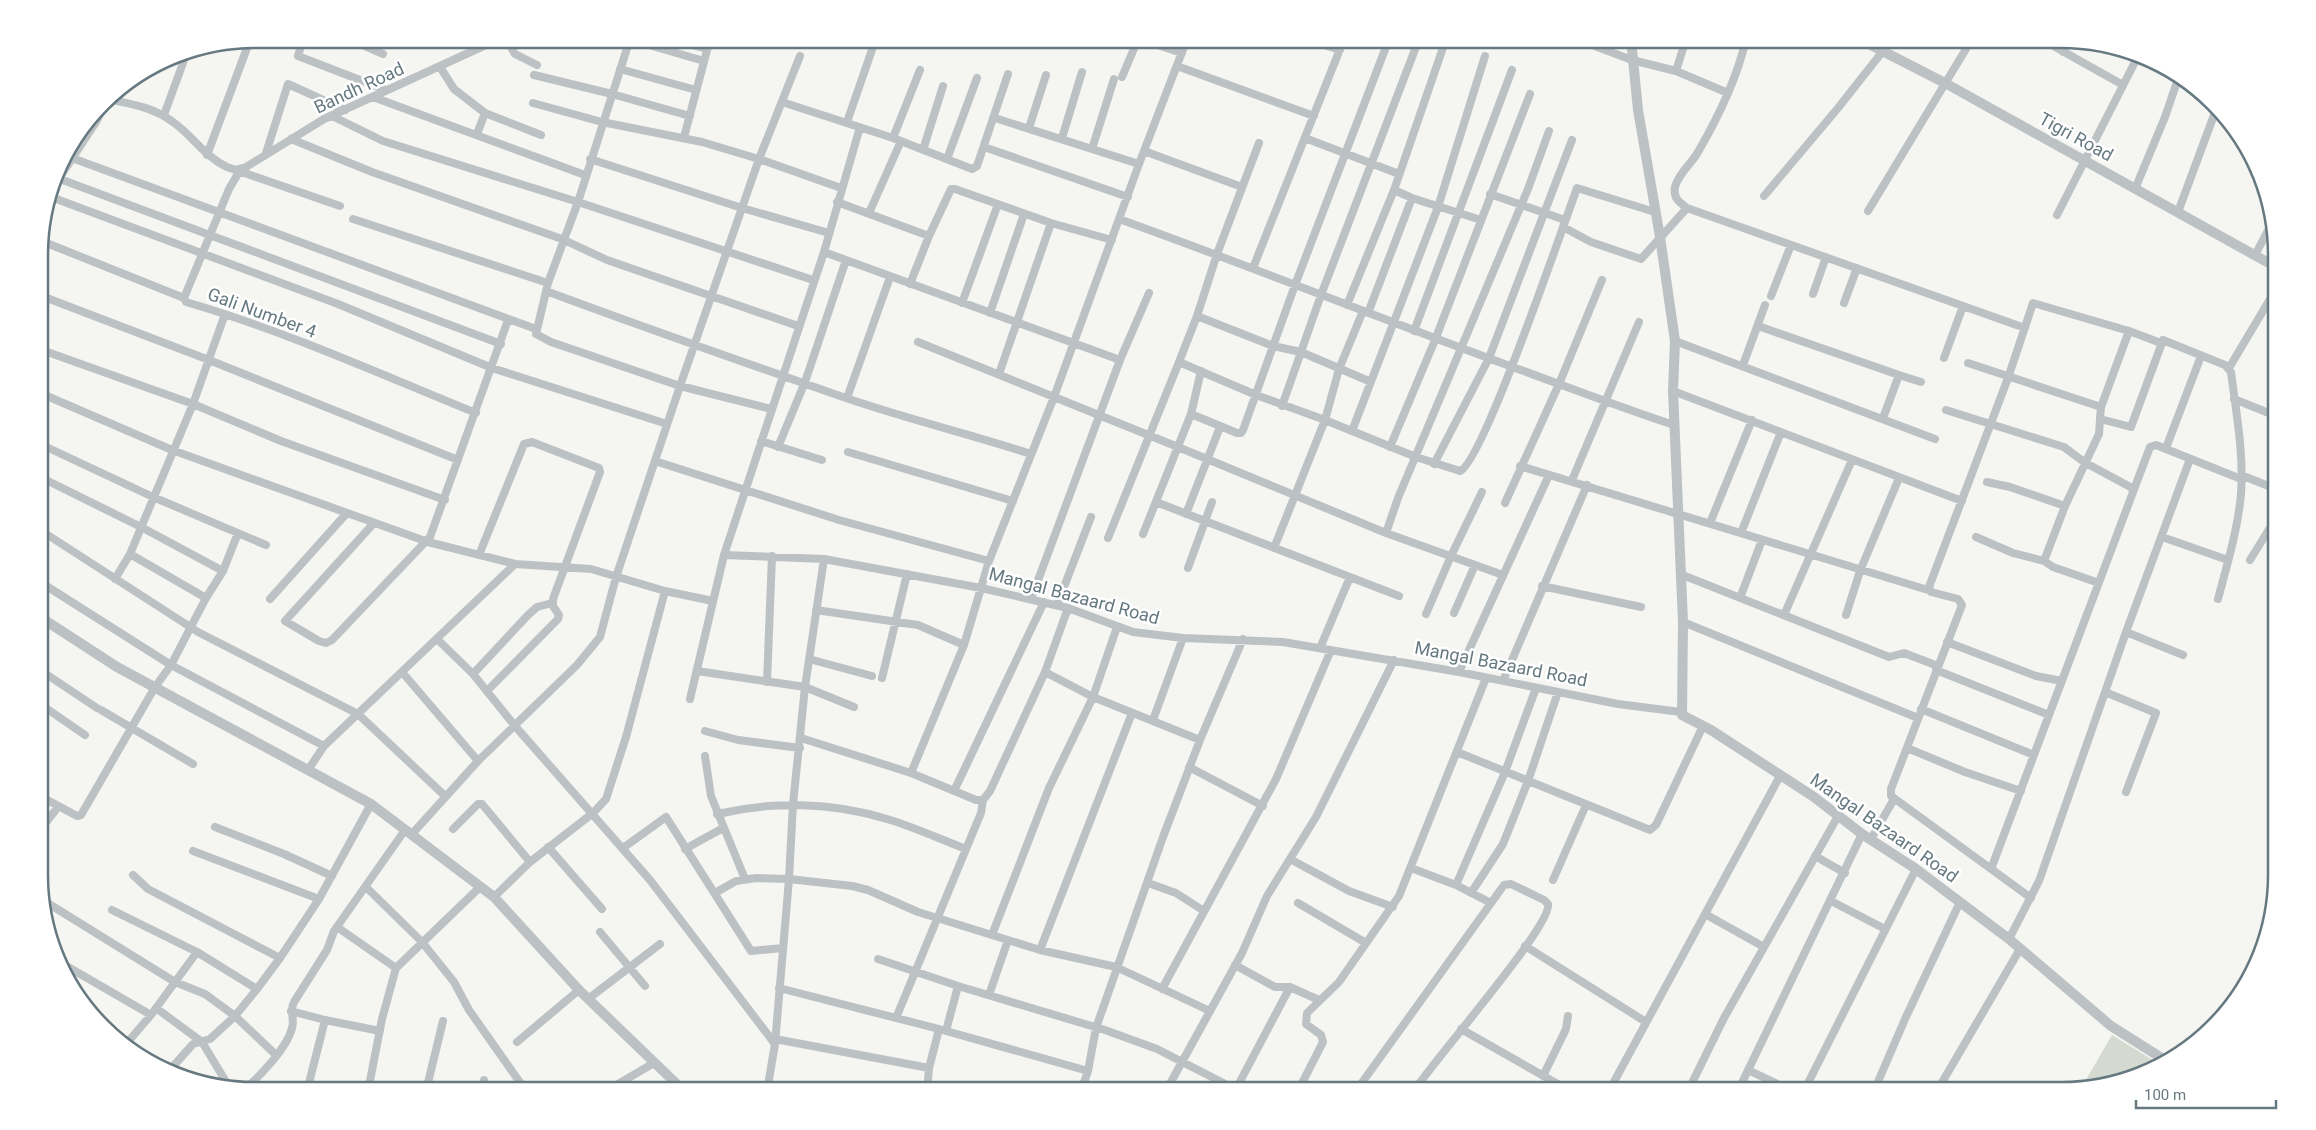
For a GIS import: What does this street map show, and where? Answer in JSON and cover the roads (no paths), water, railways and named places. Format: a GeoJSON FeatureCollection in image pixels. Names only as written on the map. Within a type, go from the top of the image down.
{"type":"FeatureCollection","features":[{"type":"Feature","properties":{"kind":"street"},"geometry":{"type":"LineString","coordinates":[[207,155],[247,48]]}},
{"type":"Feature","properties":{"kind":"street"},"geometry":{"type":"LineString","coordinates":[[300,48],[298,56],[386,90]]}},
{"type":"Feature","properties":{"kind":"street"},"geometry":{"type":"LineString","coordinates":[[369,48],[383,54]]}},
{"type":"Feature","properties":{"kind":"street","name":"Bandh Road"},"geometry":{"type":"LineString","coordinates":[[237,171],[332,116],[481,48]]}},
{"type":"Feature","properties":{"kind":"street"},"geometry":{"type":"LineString","coordinates":[[511,48],[515,54],[537,65]]}},
{"type":"Feature","properties":{"kind":"street"},"geometry":{"type":"LineString","coordinates":[[626,48],[578,202],[562,240],[536,329],[540,338],[550,342],[680,386],[771,409]]}},
{"type":"Feature","properties":{"kind":"street"},"geometry":{"type":"LineString","coordinates":[[660,48],[704,61]]}},
{"type":"Feature","properties":{"kind":"street"},"geometry":{"type":"LineString","coordinates":[[684,137],[708,49],[704,48]]}},
{"type":"Feature","properties":{"kind":"street"},"geometry":{"type":"LineString","coordinates":[[847,122],[873,48]]}},
{"type":"Feature","properties":{"kind":"street"},"geometry":{"type":"LineString","coordinates":[[1092,149],[1118,78],[1133,48]]}},
{"type":"Feature","properties":{"kind":"street"},"geometry":{"type":"LineString","coordinates":[[1166,48],[1182,53]]}},
{"type":"Feature","properties":{"kind":"street"},"geometry":{"type":"LineString","coordinates":[[911,773],[964,645],[989,560],[1054,397],[1139,164],[1184,48]]}},
{"type":"Feature","properties":{"kind":"street"},"geometry":{"type":"LineString","coordinates":[[1252,268],[1340,50],[1334,48]]}},
{"type":"Feature","properties":{"kind":"street"},"geometry":{"type":"LineString","coordinates":[[1191,414],[1220,427],[1241,433],[1295,285],[1387,48]]}},
{"type":"Feature","properties":{"kind":"street"},"geometry":{"type":"LineString","coordinates":[[1282,406],[1321,295],[1416,48]]}},
{"type":"Feature","properties":{"kind":"street"},"geometry":{"type":"LineString","coordinates":[[1347,305],[1394,190],[1443,48]]}},
{"type":"Feature","properties":{"kind":"street"},"geometry":{"type":"LineString","coordinates":[[1600,48],[1632,60],[1676,71],[1728,93]]}},
{"type":"Feature","properties":{"kind":"street"},"geometry":{"type":"LineString","coordinates":[[1631,48],[1638,110],[1676,341],[1673,391],[1683,622],[1681,712]]}},
{"type":"Feature","properties":{"kind":"street"},"geometry":{"type":"LineString","coordinates":[[1676,71],[1683,48]]}},
{"type":"Feature","properties":{"kind":"street"},"geometry":{"type":"LineString","coordinates":[[1743,48],[1728,93],[1696,155],[1675,185],[1674,194],[1677,201],[1687,208],[2025,328]]}},
{"type":"Feature","properties":{"kind":"street","name":"Tigri Road"},"geometry":{"type":"LineString","coordinates":[[1877,48],[1946,83],[2268,262]]}},
{"type":"Feature","properties":{"kind":"street"},"geometry":{"type":"LineString","coordinates":[[1868,212],[1967,48]]}},
{"type":"Feature","properties":{"kind":"street"},"geometry":{"type":"LineString","coordinates":[[2056,48],[2123,85]]}},
{"type":"Feature","properties":{"kind":"street"},"geometry":{"type":"LineString","coordinates":[[2063,52],[2065,48]]}},
{"type":"Feature","properties":{"kind":"street"},"geometry":{"type":"LineString","coordinates":[[1764,196],[1883,51]]}},
{"type":"Feature","properties":{"kind":"street"},"geometry":{"type":"LineString","coordinates":[[252,1082],[288,1038],[292,1028],[291,1011],[294,1002],[327,950],[338,926],[408,832],[596,644],[601,633],[616,577],[667,424],[759,158],[800,56]]}},
{"type":"Feature","properties":{"kind":"street"},"geometry":{"type":"LineString","coordinates":[[1352,431],[1395,323],[1438,206],[1485,56]]}},
{"type":"Feature","properties":{"kind":"street"},"geometry":{"type":"LineString","coordinates":[[164,116],[184,59]]}},
{"type":"Feature","properties":{"kind":"street"},"geometry":{"type":"LineString","coordinates":[[2057,215],[2083,160],[2135,61]]}},
{"type":"Feature","properties":{"kind":"street"},"geometry":{"type":"LineString","coordinates":[[1177,66],[1314,116]]}},
{"type":"Feature","properties":{"kind":"street"},"geometry":{"type":"LineString","coordinates":[[440,67],[454,89],[485,113],[541,135]]}},
{"type":"Feature","properties":{"kind":"street"},"geometry":{"type":"LineString","coordinates":[[620,69],[696,90]]}},
{"type":"Feature","properties":{"kind":"street"},"geometry":{"type":"LineString","coordinates":[[870,212],[897,140],[920,70]]}},
{"type":"Feature","properties":{"kind":"street"},"geometry":{"type":"LineString","coordinates":[[1414,331],[1512,70]]}},
{"type":"Feature","properties":{"kind":"street"},"geometry":{"type":"LineString","coordinates":[[1062,138],[1082,72]]}},
{"type":"Feature","properties":{"kind":"street"},"geometry":{"type":"LineString","coordinates":[[782,102],[847,122],[969,169],[976,168],[995,118],[1008,74]]}},
{"type":"Feature","properties":{"kind":"street"},"geometry":{"type":"LineString","coordinates":[[534,75],[690,116]]}},
{"type":"Feature","properties":{"kind":"street"},"geometry":{"type":"LineString","coordinates":[[1029,128],[1046,75]]}},
{"type":"Feature","properties":{"kind":"street"},"geometry":{"type":"LineString","coordinates":[[947,159],[977,78]]}},
{"type":"Feature","properties":{"kind":"street"},"geometry":{"type":"LineString","coordinates":[[2135,189],[2165,117],[2177,82]]}},
{"type":"Feature","properties":{"kind":"street"},"geometry":{"type":"LineString","coordinates":[[266,153],[288,84],[345,110]]}},
{"type":"Feature","properties":{"kind":"street"},"geometry":{"type":"LineString","coordinates":[[923,150],[943,86]]}},
{"type":"Feature","properties":{"kind":"street"},"geometry":{"type":"LineString","coordinates":[[1390,447],[1435,340],[1530,94]]}},
{"type":"Feature","properties":{"kind":"street"},"geometry":{"type":"LineString","coordinates":[[373,96],[585,175]]}},
{"type":"Feature","properties":{"kind":"street"},"geometry":{"type":"LineString","coordinates":[[118,99],[140,105],[164,116],[218,163],[340,206]]}},
{"type":"Feature","properties":{"kind":"street"},"geometry":{"type":"LineString","coordinates":[[533,103],[602,122],[684,137],[759,158],[841,188]]}},
{"type":"Feature","properties":{"kind":"street"},"geometry":{"type":"LineString","coordinates":[[477,134],[485,113]]}},
{"type":"Feature","properties":{"kind":"street"},"geometry":{"type":"LineString","coordinates":[[2178,212],[2214,115]]}},
{"type":"Feature","properties":{"kind":"street"},"geometry":{"type":"LineString","coordinates":[[332,116],[383,141],[578,202],[813,280]]}},
{"type":"Feature","properties":{"kind":"street"},"geometry":{"type":"LineString","coordinates":[[995,118],[1139,164]]}},
{"type":"Feature","properties":{"kind":"street"},"geometry":{"type":"LineString","coordinates":[[690,699],[724,555],[813,280],[824,252],[860,127]]}},
{"type":"Feature","properties":{"kind":"street"},"geometry":{"type":"LineString","coordinates":[[1386,533],[1522,205],[1549,131]]}},
{"type":"Feature","properties":{"kind":"street"},"geometry":{"type":"LineString","coordinates":[[84,136],[72,158],[536,329]]}},
{"type":"Feature","properties":{"kind":"street"},"geometry":{"type":"LineString","coordinates":[[1305,138],[1399,174]]}},
{"type":"Feature","properties":{"kind":"street"},"geometry":{"type":"LineString","coordinates":[[290,139],[372,172],[562,240],[607,260],[798,326]]}},
{"type":"Feature","properties":{"kind":"street"},"geometry":{"type":"LineString","coordinates":[[1434,464],[1489,358],[1572,140]]}},
{"type":"Feature","properties":{"kind":"street"},"geometry":{"type":"LineString","coordinates":[[1108,538],[1197,316],[1217,254],[1259,143]]}},
{"type":"Feature","properties":{"kind":"street"},"geometry":{"type":"LineString","coordinates":[[984,147],[1128,196]]}},
{"type":"Feature","properties":{"kind":"street"},"geometry":{"type":"LineString","coordinates":[[1144,151],[1242,187]]}},
{"type":"Feature","properties":{"kind":"street"},"geometry":{"type":"LineString","coordinates":[[590,159],[742,208],[829,233]]}},
{"type":"Feature","properties":{"kind":"street"},"geometry":{"type":"LineString","coordinates":[[184,298],[237,171]]}},
{"type":"Feature","properties":{"kind":"street"},"geometry":{"type":"LineString","coordinates":[[63,175],[210,234],[501,344]]}},
{"type":"Feature","properties":{"kind":"street"},"geometry":{"type":"LineString","coordinates":[[1179,362],[1256,396],[1326,420],[1434,464],[1454,471],[1466,468],[1512,366],[1577,188],[1655,212]]}},
{"type":"Feature","properties":{"kind":"street"},"geometry":{"type":"LineString","coordinates":[[910,284],[929,236],[951,189],[1051,223],[1112,240]]}},
{"type":"Feature","properties":{"kind":"street"},"geometry":{"type":"LineString","coordinates":[[1394,190],[1412,198],[1481,220]]}},
{"type":"Feature","properties":{"kind":"street"},"geometry":{"type":"LineString","coordinates":[[1490,194],[1544,212],[1591,242],[1641,259],[1687,208]]}},
{"type":"Feature","properties":{"kind":"street"},"geometry":{"type":"LineString","coordinates":[[1274,548],[1326,420],[1339,369],[1366,312],[1412,198]]}},
{"type":"Feature","properties":{"kind":"street"},"geometry":{"type":"LineString","coordinates":[[56,199],[202,255],[338,304],[492,368],[667,424]]}},
{"type":"Feature","properties":{"kind":"street"},"geometry":{"type":"LineString","coordinates":[[837,202],[870,212],[929,236]]}},
{"type":"Feature","properties":{"kind":"street"},"geometry":{"type":"LineString","coordinates":[[962,303],[998,204]]}},
{"type":"Feature","properties":{"kind":"street"},"geometry":{"type":"LineString","coordinates":[[990,313],[1024,214]]}},
{"type":"Feature","properties":{"kind":"street"},"geometry":{"type":"LineString","coordinates":[[353,219],[547,287],[694,347],[805,382],[847,398],[1031,454]]}},
{"type":"Feature","properties":{"kind":"street"},"geometry":{"type":"LineString","coordinates":[[1119,219],[1217,254],[1435,340],[1462,348],[1605,402],[1674,425]]}},
{"type":"Feature","properties":{"kind":"street"},"geometry":{"type":"LineString","coordinates":[[999,374],[1051,223]]}},
{"type":"Feature","properties":{"kind":"street"},"geometry":{"type":"LineString","coordinates":[[2255,255],[2267,232]]}},
{"type":"Feature","properties":{"kind":"street","name":"Gali Number 4"},"geometry":{"type":"LineString","coordinates":[[48,244],[184,298],[186,302],[225,314],[332,354],[476,414]]}},
{"type":"Feature","properties":{"kind":"street"},"geometry":{"type":"LineString","coordinates":[[1771,296],[1791,245]]}},
{"type":"Feature","properties":{"kind":"street"},"geometry":{"type":"LineString","coordinates":[[824,252],[1120,360]]}},
{"type":"Feature","properties":{"kind":"street"},"geometry":{"type":"LineString","coordinates":[[1813,294],[1826,257]]}},
{"type":"Feature","properties":{"kind":"street"},"geometry":{"type":"LineString","coordinates":[[778,447],[805,382],[846,260]]}},
{"type":"Feature","properties":{"kind":"street"},"geometry":{"type":"LineString","coordinates":[[1844,303],[1856,268]]}},
{"type":"Feature","properties":{"kind":"street"},"geometry":{"type":"LineString","coordinates":[[847,398],[890,277]]}},
{"type":"Feature","properties":{"kind":"street"},"geometry":{"type":"LineString","coordinates":[[1505,503],[1602,280]]}},
{"type":"Feature","properties":{"kind":"street"},"geometry":{"type":"LineString","coordinates":[[1031,599],[1120,360],[1150,293]]}},
{"type":"Feature","properties":{"kind":"street"},"geometry":{"type":"LineString","coordinates":[[48,298],[209,360],[458,460]]}},
{"type":"Feature","properties":{"kind":"street"},"geometry":{"type":"LineString","coordinates":[[1928,590],[1991,425],[2035,302],[2129,331],[2161,343]]}},
{"type":"Feature","properties":{"kind":"street"},"geometry":{"type":"LineString","coordinates":[[2218,599],[2239,512],[2242,457],[2229,368],[2268,302]]}},
{"type":"Feature","properties":{"kind":"street"},"geometry":{"type":"LineString","coordinates":[[1743,365],[1765,305]]}},
{"type":"Feature","properties":{"kind":"street"},"geometry":{"type":"LineString","coordinates":[[1944,358],[1964,306]]}},
{"type":"Feature","properties":{"kind":"street"},"geometry":{"type":"LineString","coordinates":[[115,579],[130,554],[172,450],[193,404],[225,314]]}},
{"type":"Feature","properties":{"kind":"street"},"geometry":{"type":"LineString","coordinates":[[1197,316],[1273,346],[1301,352],[1371,382]]}},
{"type":"Feature","properties":{"kind":"street"},"geometry":{"type":"LineString","coordinates":[[374,523],[285,621],[319,641],[326,643],[332,640],[428,542],[446,500],[458,460],[508,320]]}},
{"type":"Feature","properties":{"kind":"street"},"geometry":{"type":"LineString","coordinates":[[1572,480],[1639,322]]}},
{"type":"Feature","properties":{"kind":"street"},"geometry":{"type":"LineString","coordinates":[[1758,326],[1921,382]]}},
{"type":"Feature","properties":{"kind":"street"},"geometry":{"type":"LineString","coordinates":[[2044,561],[2065,506],[2098,434],[2100,420],[2098,418],[2101,407],[2129,331]]}},
{"type":"Feature","properties":{"kind":"street"},"geometry":{"type":"LineString","coordinates":[[2100,420],[2131,427],[2163,340],[2229,368]]}},
{"type":"Feature","properties":{"kind":"street"},"geometry":{"type":"LineString","coordinates":[[1676,341],[1935,439]]}},
{"type":"Feature","properties":{"kind":"street"},"geometry":{"type":"LineString","coordinates":[[918,342],[1178,446],[1386,533],[1503,575]]}},
{"type":"Feature","properties":{"kind":"street"},"geometry":{"type":"LineString","coordinates":[[48,351],[193,404],[281,441],[446,500]]}},
{"type":"Feature","properties":{"kind":"street"},"geometry":{"type":"LineString","coordinates":[[2166,448],[2201,356]]}},
{"type":"Feature","properties":{"kind":"street"},"geometry":{"type":"LineString","coordinates":[[1968,363],[2008,378],[2101,407]]}},
{"type":"Feature","properties":{"kind":"street"},"geometry":{"type":"LineString","coordinates":[[1143,534],[1191,414],[1201,371]]}},
{"type":"Feature","properties":{"kind":"street"},"geometry":{"type":"LineString","coordinates":[[1883,418],[1899,375]]}},
{"type":"Feature","properties":{"kind":"street"},"geometry":{"type":"LineString","coordinates":[[1673,391],[1962,501]]}},
{"type":"Feature","properties":{"kind":"street"},"geometry":{"type":"LineString","coordinates":[[48,396],[172,450],[428,542],[515,564],[590,569],[665,591],[713,601]]}},
{"type":"Feature","properties":{"kind":"street"},"geometry":{"type":"LineString","coordinates":[[2234,398],[2268,413]]}},
{"type":"Feature","properties":{"kind":"street"},"geometry":{"type":"LineString","coordinates":[[1946,410],[2064,447],[2084,462],[2134,489]]}},
{"type":"Feature","properties":{"kind":"street"},"geometry":{"type":"LineString","coordinates":[[1710,523],[1752,420]]}},
{"type":"Feature","properties":{"kind":"street"},"geometry":{"type":"LineString","coordinates":[[1186,514],[1220,427]]}},
{"type":"Feature","properties":{"kind":"street"},"geometry":{"type":"LineString","coordinates":[[1741,533],[1781,432]]}},
{"type":"Feature","properties":{"kind":"street"},"geometry":{"type":"LineString","coordinates":[[761,441],[822,460]]}},
{"type":"Feature","properties":{"kind":"street"},"geometry":{"type":"LineString","coordinates":[[479,555],[520,448],[529,442],[599,469],[566,568],[552,603]]}},
{"type":"Feature","properties":{"kind":"street"},"geometry":{"type":"LineString","coordinates":[[1991,869],[2150,447],[2156,445],[2166,448],[2190,459],[2268,486]]}},
{"type":"Feature","properties":{"kind":"street"},"geometry":{"type":"LineString","coordinates":[[48,448],[153,497],[266,545]]}},
{"type":"Feature","properties":{"kind":"street"},"geometry":{"type":"LineString","coordinates":[[848,452],[1013,501]]}},
{"type":"Feature","properties":{"kind":"street"},"geometry":{"type":"LineString","coordinates":[[2009,939],[2040,880],[2126,632],[2190,459]]}},
{"type":"Feature","properties":{"kind":"street"},"geometry":{"type":"LineString","coordinates":[[655,460],[839,520],[989,560]]}},
{"type":"Feature","properties":{"kind":"street"},"geometry":{"type":"LineString","coordinates":[[1784,615],[1852,460]]}},
{"type":"Feature","properties":{"kind":"street"},"geometry":{"type":"LineString","coordinates":[[1520,466],[1572,480],[1962,602],[1891,789],[1891,796],[2031,898]]}},
{"type":"Feature","properties":{"kind":"street"},"geometry":{"type":"LineString","coordinates":[[1459,672],[1549,475]]}},
{"type":"Feature","properties":{"kind":"street"},"geometry":{"type":"LineString","coordinates":[[1846,615],[1860,571],[1899,478]]}},
{"type":"Feature","properties":{"kind":"street"},"geometry":{"type":"LineString","coordinates":[[48,481],[141,527],[222,571]]}},
{"type":"Feature","properties":{"kind":"street"},"geometry":{"type":"LineString","coordinates":[[1987,482],[2010,487],[2065,506]]}},
{"type":"Feature","properties":{"kind":"street"},"geometry":{"type":"LineString","coordinates":[[1503,681],[1542,586],[1587,485]]}},
{"type":"Feature","properties":{"kind":"street"},"geometry":{"type":"LineString","coordinates":[[1426,614],[1482,492]]}},
{"type":"Feature","properties":{"kind":"street"},"geometry":{"type":"LineString","coordinates":[[1156,502],[1399,596]]}},
{"type":"Feature","properties":{"kind":"street"},"geometry":{"type":"LineString","coordinates":[[1188,568],[1212,502]]}},
{"type":"Feature","properties":{"kind":"street"},"geometry":{"type":"LineString","coordinates":[[270,598],[346,514]]}},
{"type":"Feature","properties":{"kind":"street"},"geometry":{"type":"LineString","coordinates":[[1057,605],[1091,517]]}},
{"type":"Feature","properties":{"kind":"street"},"geometry":{"type":"LineString","coordinates":[[2250,560],[2268,531]]}},
{"type":"Feature","properties":{"kind":"street"},"geometry":{"type":"LineString","coordinates":[[48,801],[77,816],[81,815],[155,687],[171,665],[222,571],[238,533]]}},
{"type":"Feature","properties":{"kind":"street"},"geometry":{"type":"LineString","coordinates":[[48,535],[190,628],[237,654],[358,714],[445,796]]}},
{"type":"Feature","properties":{"kind":"street"},"geometry":{"type":"LineString","coordinates":[[1976,537],[2013,553],[2044,561],[2053,567],[2099,582]]}},
{"type":"Feature","properties":{"kind":"street"},"geometry":{"type":"LineString","coordinates":[[2162,537],[2228,560]]}},
{"type":"Feature","properties":{"kind":"street"},"geometry":{"type":"LineString","coordinates":[[1740,598],[1762,540]]}},
{"type":"Feature","properties":{"kind":"street"},"geometry":{"type":"LineString","coordinates":[[130,554],[206,598]]}},
{"type":"Feature","properties":{"kind":"street","name":"Mangal Bazaard Road"},"geometry":{"type":"LineString","coordinates":[[724,555],[824,559],[981,588],[1057,605],[1117,627],[1149,635],[1283,642],[1459,672],[1618,704],[1681,712],[1685,717],[1703,726],[1780,776],[1866,837],[1916,869],[2009,939],[2111,1026],[2160,1057]]}},
{"type":"Feature","properties":{"kind":"street"},"geometry":{"type":"LineString","coordinates":[[767,682],[772,556]]}},
{"type":"Feature","properties":{"kind":"street"},"geometry":{"type":"LineString","coordinates":[[768,1082],[775,1042],[789,879],[793,804],[805,687],[824,559]]}},
{"type":"Feature","properties":{"kind":"street"},"geometry":{"type":"LineString","coordinates":[[308,770],[324,746],[515,564]]}},
{"type":"Feature","properties":{"kind":"street"},"geometry":{"type":"LineString","coordinates":[[1454,613],[1475,565]]}},
{"type":"Feature","properties":{"kind":"street"},"geometry":{"type":"LineString","coordinates":[[882,678],[907,574]]}},
{"type":"Feature","properties":{"kind":"street"},"geometry":{"type":"LineString","coordinates":[[1680,574],[1890,657],[1904,653],[2049,715]]}},
{"type":"Feature","properties":{"kind":"street"},"geometry":{"type":"LineString","coordinates":[[1320,648],[1350,577]]}},
{"type":"Feature","properties":{"kind":"street"},"geometry":{"type":"LineString","coordinates":[[1542,586],[1641,607]]}},
{"type":"Feature","properties":{"kind":"street"},"geometry":{"type":"LineString","coordinates":[[48,587],[171,665],[324,746]]}},
{"type":"Feature","properties":{"kind":"street"},"geometry":{"type":"LineString","coordinates":[[494,897],[530,862],[593,812],[606,799],[665,591]]}},
{"type":"Feature","properties":{"kind":"street"},"geometry":{"type":"LineString","coordinates":[[954,791],[1044,602]]}},
{"type":"Feature","properties":{"kind":"street"},"geometry":{"type":"LineString","coordinates":[[473,674],[528,615],[537,607],[552,603]]}},
{"type":"Feature","properties":{"kind":"street"},"geometry":{"type":"LineString","coordinates":[[487,691],[558,619],[559,614],[552,603]]}},
{"type":"Feature","properties":{"kind":"street"},"geometry":{"type":"LineString","coordinates":[[896,1018],[981,813],[983,800],[990,791],[1045,672],[1068,608]]}},
{"type":"Feature","properties":{"kind":"street"},"geometry":{"type":"LineString","coordinates":[[816,610],[918,625],[964,645]]}},
{"type":"Feature","properties":{"kind":"street"},"geometry":{"type":"LineString","coordinates":[[48,622],[116,667],[371,804],[494,897],[579,990],[674,1082]]}},
{"type":"Feature","properties":{"kind":"street"},"geometry":{"type":"LineString","coordinates":[[1683,622],[1918,718]]}},
{"type":"Feature","properties":{"kind":"street"},"geometry":{"type":"LineString","coordinates":[[992,935],[1049,788],[1093,696],[1117,627]]}},
{"type":"Feature","properties":{"kind":"street"},"geometry":{"type":"LineString","coordinates":[[2126,632],[2183,655]]}},
{"type":"Feature","properties":{"kind":"street"},"geometry":{"type":"LineString","coordinates":[[1153,720],[1183,638]]}},
{"type":"Feature","properties":{"kind":"street"},"geometry":{"type":"LineString","coordinates":[[437,639],[473,674],[515,726],[593,812],[662,894],[775,1042],[929,1068]]}},
{"type":"Feature","properties":{"kind":"street"},"geometry":{"type":"LineString","coordinates":[[1084,1082],[1096,1028],[1116,967],[1189,767],[1242,639]]}},
{"type":"Feature","properties":{"kind":"street"},"geometry":{"type":"LineString","coordinates":[[1947,642],[2036,676],[2062,681]]}},
{"type":"Feature","properties":{"kind":"street"},"geometry":{"type":"LineString","coordinates":[[1162,989],[1263,806],[1304,718],[1331,650]]}},
{"type":"Feature","properties":{"kind":"street"},"geometry":{"type":"LineString","coordinates":[[809,659],[872,676]]}},
{"type":"Feature","properties":{"kind":"street"},"geometry":{"type":"LineString","coordinates":[[1171,1082],[1235,965],[1267,896],[1340,770],[1394,660]]}},
{"type":"Feature","properties":{"kind":"street"},"geometry":{"type":"LineString","coordinates":[[697,671],[805,687],[854,707]]}},
{"type":"Feature","properties":{"kind":"street"},"geometry":{"type":"LineString","coordinates":[[402,672],[478,761]]}},
{"type":"Feature","properties":{"kind":"street"},"geometry":{"type":"LineString","coordinates":[[1045,672],[1093,696],[1200,740]]}},
{"type":"Feature","properties":{"kind":"street"},"geometry":{"type":"LineString","coordinates":[[48,675],[99,709],[193,764]]}},
{"type":"Feature","properties":{"kind":"street"},"geometry":{"type":"LineString","coordinates":[[1303,1082],[1323,1046],[1323,1038],[1305,1022],[1308,1012],[1337,985],[1393,908],[1411,868],[1486,678]]}},
{"type":"Feature","properties":{"kind":"street"},"geometry":{"type":"LineString","coordinates":[[1456,885],[1505,772],[1536,688]]}},
{"type":"Feature","properties":{"kind":"street"},"geometry":{"type":"LineString","coordinates":[[1471,893],[1503,844],[1528,781],[1558,692]]}},
{"type":"Feature","properties":{"kind":"street"},"geometry":{"type":"LineString","coordinates":[[2105,692],[2156,713],[2126,792]]}},
{"type":"Feature","properties":{"kind":"street"},"geometry":{"type":"LineString","coordinates":[[1921,709],[2034,755]]}},
{"type":"Feature","properties":{"kind":"street"},"geometry":{"type":"LineString","coordinates":[[48,710],[85,735]]}},
{"type":"Feature","properties":{"kind":"street"},"geometry":{"type":"LineString","coordinates":[[1040,950],[1132,713]]}},
{"type":"Feature","properties":{"kind":"street"},"geometry":{"type":"LineString","coordinates":[[1457,752],[1646,830],[1654,828],[1703,726]]}},
{"type":"Feature","properties":{"kind":"street"},"geometry":{"type":"LineString","coordinates":[[705,731],[738,740],[800,748]]}},
{"type":"Feature","properties":{"kind":"street"},"geometry":{"type":"LineString","coordinates":[[801,738],[911,773],[976,800],[983,800]]}},
{"type":"Feature","properties":{"kind":"street"},"geometry":{"type":"LineString","coordinates":[[1907,748],[2020,792]]}},
{"type":"Feature","properties":{"kind":"street"},"geometry":{"type":"LineString","coordinates":[[705,756],[708,785],[717,814],[745,879]]}},
{"type":"Feature","properties":{"kind":"street"},"geometry":{"type":"LineString","coordinates":[[1189,767],[1263,806]]}},
{"type":"Feature","properties":{"kind":"street"},"geometry":{"type":"LineString","coordinates":[[1614,1082],[1780,776]]}},
{"type":"Feature","properties":{"kind":"street"},"geometry":{"type":"LineString","coordinates":[[1742,1082],[1845,872],[1866,837],[1894,798]]}},
{"type":"Feature","properties":{"kind":"street"},"geometry":{"type":"LineString","coordinates":[[173,1066],[193,1044],[210,1039],[234,1016],[280,958],[332,876],[371,804]]}},
{"type":"Feature","properties":{"kind":"street"},"geometry":{"type":"LineString","coordinates":[[453,829],[478,804],[482,804],[530,862]]}},
{"type":"Feature","properties":{"kind":"street"},"geometry":{"type":"LineString","coordinates":[[717,814],[769,804],[793,804],[852,811],[886,818],[966,849]]}},
{"type":"Feature","properties":{"kind":"street"},"geometry":{"type":"LineString","coordinates":[[1553,880],[1586,805]]}},
{"type":"Feature","properties":{"kind":"street"},"geometry":{"type":"LineString","coordinates":[[48,820],[58,807]]}},
{"type":"Feature","properties":{"kind":"street"},"geometry":{"type":"LineString","coordinates":[[1692,1082],[1720,1026],[1838,816]]}},
{"type":"Feature","properties":{"kind":"street"},"geometry":{"type":"LineString","coordinates":[[623,848],[666,817],[750,951],[783,948]]}},
{"type":"Feature","properties":{"kind":"street"},"geometry":{"type":"LineString","coordinates":[[216,827],[284,854],[332,876]]}},
{"type":"Feature","properties":{"kind":"street"},"geometry":{"type":"LineString","coordinates":[[685,849],[723,828]]}},
{"type":"Feature","properties":{"kind":"street"},"geometry":{"type":"LineString","coordinates":[[548,847],[602,909]]}},
{"type":"Feature","properties":{"kind":"street"},"geometry":{"type":"LineString","coordinates":[[193,851],[318,899]]}},
{"type":"Feature","properties":{"kind":"street"},"geometry":{"type":"LineString","coordinates":[[1816,856],[1845,872]]}},
{"type":"Feature","properties":{"kind":"street"},"geometry":{"type":"LineString","coordinates":[[1290,859],[1349,891],[1393,908]]}},
{"type":"Feature","properties":{"kind":"street"},"geometry":{"type":"LineString","coordinates":[[1411,868],[1456,885],[1491,903]]}},
{"type":"Feature","properties":{"kind":"street"},"geometry":{"type":"LineString","coordinates":[[1808,1082],[1916,869]]}},
{"type":"Feature","properties":{"kind":"street"},"geometry":{"type":"LineString","coordinates":[[133,875],[148,888],[280,958]]}},
{"type":"Feature","properties":{"kind":"street"},"geometry":{"type":"LineString","coordinates":[[715,893],[736,881],[745,879],[789,879],[852,886],[937,918],[1040,950],[1116,967],[1210,1011]]}},
{"type":"Feature","properties":{"kind":"street"},"geometry":{"type":"LineString","coordinates":[[1148,883],[1176,893],[1204,910]]}},
{"type":"Feature","properties":{"kind":"street"},"geometry":{"type":"LineString","coordinates":[[1362,1082],[1504,885],[1508,884],[1540,898],[1548,904],[1548,911],[1525,946],[1421,1082]]}},
{"type":"Feature","properties":{"kind":"street"},"geometry":{"type":"LineString","coordinates":[[370,1082],[396,968],[480,886]]}},
{"type":"Feature","properties":{"kind":"street"},"geometry":{"type":"LineString","coordinates":[[366,887],[422,942],[454,982],[469,1010],[520,1082]]}},
{"type":"Feature","properties":{"kind":"street"},"geometry":{"type":"LineString","coordinates":[[1831,901],[1885,929]]}},
{"type":"Feature","properties":{"kind":"street"},"geometry":{"type":"LineString","coordinates":[[1878,1082],[1960,902]]}},
{"type":"Feature","properties":{"kind":"street"},"geometry":{"type":"LineString","coordinates":[[1298,903],[1366,943]]}},
{"type":"Feature","properties":{"kind":"street"},"geometry":{"type":"LineString","coordinates":[[49,904],[175,982],[204,994],[234,1016],[276,1055]]}},
{"type":"Feature","properties":{"kind":"street"},"geometry":{"type":"LineString","coordinates":[[112,910],[198,952],[257,988]]}},
{"type":"Feature","properties":{"kind":"street"},"geometry":{"type":"LineString","coordinates":[[1705,914],[1764,947]]}},
{"type":"Feature","properties":{"kind":"street"},"geometry":{"type":"LineString","coordinates":[[338,926],[396,968]]}},
{"type":"Feature","properties":{"kind":"street"},"geometry":{"type":"LineString","coordinates":[[600,932],[645,986]]}},
{"type":"Feature","properties":{"kind":"street"},"geometry":{"type":"LineString","coordinates":[[989,996],[1008,940]]}},
{"type":"Feature","properties":{"kind":"street"},"geometry":{"type":"LineString","coordinates":[[588,999],[660,944]]}},
{"type":"Feature","properties":{"kind":"street"},"geometry":{"type":"LineString","coordinates":[[1525,946],[1646,1022]]}},
{"type":"Feature","properties":{"kind":"street"},"geometry":{"type":"LineString","coordinates":[[1942,1082],[2020,950]]}},
{"type":"Feature","properties":{"kind":"street"},"geometry":{"type":"LineString","coordinates":[[129,1041],[154,1012],[198,952]]}},
{"type":"Feature","properties":{"kind":"street"},"geometry":{"type":"LineString","coordinates":[[878,959],[1157,1049],[1220,1082]]}},
{"type":"Feature","properties":{"kind":"street"},"geometry":{"type":"LineString","coordinates":[[1235,965],[1275,987],[1290,987],[1319,1000]]}},
{"type":"Feature","properties":{"kind":"street"},"geometry":{"type":"LineString","coordinates":[[69,967],[154,1012],[202,1042],[225,1081]]}},
{"type":"Feature","properties":{"kind":"street"},"geometry":{"type":"LineString","coordinates":[[928,1082],[929,1068],[958,986]]}},
{"type":"Feature","properties":{"kind":"street"},"geometry":{"type":"LineString","coordinates":[[1241,1082],[1290,987]]}},
{"type":"Feature","properties":{"kind":"street"},"geometry":{"type":"LineString","coordinates":[[779,988],[942,1030],[1088,1071]]}},
{"type":"Feature","properties":{"kind":"street"},"geometry":{"type":"LineString","coordinates":[[517,1042],[579,990]]}},
{"type":"Feature","properties":{"kind":"street"},"geometry":{"type":"LineString","coordinates":[[291,1011],[380,1031]]}},
{"type":"Feature","properties":{"kind":"street"},"geometry":{"type":"LineString","coordinates":[[1543,1076],[1566,1029],[1568,1016]]}},
{"type":"Feature","properties":{"kind":"street"},"geometry":{"type":"LineString","coordinates":[[309,1082],[325,1020]]}},
{"type":"Feature","properties":{"kind":"street"},"geometry":{"type":"LineString","coordinates":[[428,1082],[443,1021]]}},
{"type":"Feature","properties":{"kind":"street"},"geometry":{"type":"LineString","coordinates":[[2111,1026],[2158,1059]]}},
{"type":"Feature","properties":{"kind":"street"},"geometry":{"type":"LineString","coordinates":[[1461,1029],[1554,1082]]}},
{"type":"Feature","properties":{"kind":"street"},"geometry":{"type":"LineString","coordinates":[[621,1082],[654,1063]]}},
{"type":"Feature","properties":{"kind":"street"},"geometry":{"type":"LineString","coordinates":[[1748,1070],[1773,1082]]}}]}
